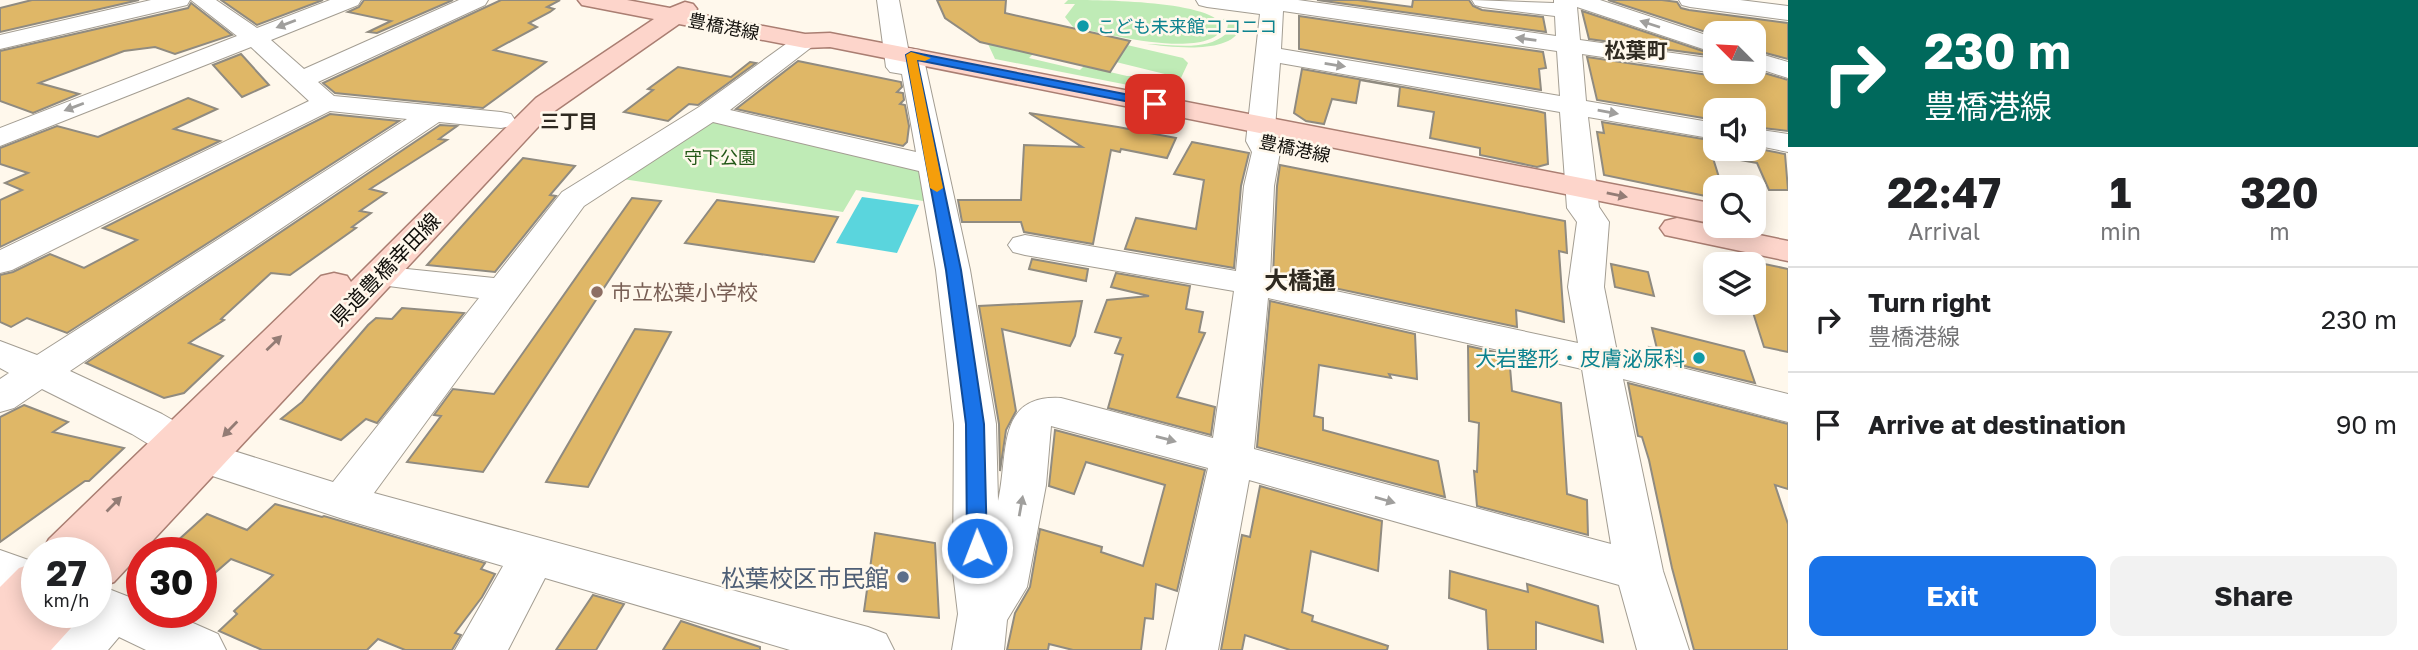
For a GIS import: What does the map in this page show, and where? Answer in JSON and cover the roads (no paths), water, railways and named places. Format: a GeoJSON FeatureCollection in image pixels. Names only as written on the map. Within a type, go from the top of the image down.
{"type":"FeatureCollection","features":[{"type":"Feature","properties":{"kind":"main road"},"geometry":{"type":"LineString","coordinates":[[713,0],[718,17],[733,28]]}},
{"type":"Feature","properties":{"kind":"main road","name":"豊橋港線"},"geometry":{"type":"LineString","coordinates":[[598,10],[662,14],[805,41],[817,51],[905,61],[1261,133],[1581,198],[1788,251]]}},
{"type":"Feature","properties":{"kind":"main road"},"geometry":{"type":"LineString","coordinates":[[662,14],[677,34],[733,28]]}},
{"type":"Feature","properties":{"kind":"main road","name":"県道豊橋幸田線"},"geometry":{"type":"LineString","coordinates":[[112,577],[191,449],[501,120],[519,102],[662,14]]}},
{"type":"Feature","properties":{"kind":"main road","name":"県道豊橋幸田線"},"geometry":{"type":"LineString","coordinates":[[85,537],[191,449],[378,276],[545,104],[662,14]]}},
{"type":"Feature","properties":{"kind":"main road","name":"豊橋港線"},"geometry":{"type":"LineString","coordinates":[[1581,198],[1703,213]]}},
{"type":"Feature","properties":{"kind":"main road"},"geometry":{"type":"LineString","coordinates":[[1766,224],[1788,229]]}},
{"type":"Feature","properties":{"kind":"main road"},"geometry":{"type":"LineString","coordinates":[[0,621],[21,599]]}},
{"type":"Feature","properties":{"kind":"main road"},"geometry":{"type":"LineString","coordinates":[[16,650],[37,628]]}},
{"type":"Feature","properties":{"kind":"street"},"geometry":{"type":"LineString","coordinates":[[0,42],[179,0]]}},
{"type":"Feature","properties":{"kind":"street"},"geometry":{"type":"LineString","coordinates":[[202,0],[254,37],[303,79],[326,103]]}},
{"type":"Feature","properties":{"kind":"street"},"geometry":{"type":"LineString","coordinates":[[0,138],[350,0]]}},
{"type":"Feature","properties":{"kind":"street"},"geometry":{"type":"LineString","coordinates":[[303,79],[477,0]]}},
{"type":"Feature","properties":{"kind":"street"},"geometry":{"type":"LineString","coordinates":[[888,0],[932,165],[953,270],[975,424],[980,632]]}},
{"type":"Feature","properties":{"kind":"street"},"geometry":{"type":"LineString","coordinates":[[1206,0],[1272,4],[1703,64]]}},
{"type":"Feature","properties":{"kind":"street"},"geometry":{"type":"LineString","coordinates":[[1483,0],[1569,4],[1703,43]]}},
{"type":"Feature","properties":{"kind":"street"},"geometry":{"type":"LineString","coordinates":[[1690,0],[1788,13]]}},
{"type":"Feature","properties":{"kind":"street"},"geometry":{"type":"LineString","coordinates":[[1192,650],[1232,457],[1252,284],[1259,186],[1266,152],[1261,133],[1272,4]]}},
{"type":"Feature","properties":{"kind":"street"},"geometry":{"type":"LineString","coordinates":[[1569,4],[1568,45],[1581,198],[1593,222],[1586,287],[1639,570],[1663,650]]}},
{"type":"Feature","properties":{"kind":"street"},"geometry":{"type":"LineString","coordinates":[[343,502],[573,199],[709,113],[805,41]]}},
{"type":"Feature","properties":{"kind":"street"},"geometry":{"type":"LineString","coordinates":[[1268,54],[1703,129]]}},
{"type":"Feature","properties":{"kind":"street"},"geometry":{"type":"LineString","coordinates":[[1766,62],[1788,70]]}},
{"type":"Feature","properties":{"kind":"street"},"geometry":{"type":"LineString","coordinates":[[1766,73],[1788,76]]}},
{"type":"Feature","properties":{"kind":"street"},"geometry":{"type":"LineString","coordinates":[[0,263],[326,103],[501,120]]}},
{"type":"Feature","properties":{"kind":"street"},"geometry":{"type":"LineString","coordinates":[[709,113],[932,165]]}},
{"type":"Feature","properties":{"kind":"street"},"geometry":{"type":"LineString","coordinates":[[0,398],[19,363],[433,114]]}},
{"type":"Feature","properties":{"kind":"street"},"geometry":{"type":"LineString","coordinates":[[1766,139],[1788,143]]}},
{"type":"Feature","properties":{"kind":"street"},"geometry":{"type":"LineString","coordinates":[[1025,245],[1252,284],[1599,360],[1788,408]]}},
{"type":"Feature","properties":{"kind":"street"},"geometry":{"type":"LineString","coordinates":[[378,276],[503,290]]}},
{"type":"Feature","properties":{"kind":"street"},"geometry":{"type":"LineString","coordinates":[[19,363],[191,449],[343,502],[533,556],[754,635],[868,650]]}},
{"type":"Feature","properties":{"kind":"street"},"geometry":{"type":"LineString","coordinates":[[980,632],[1003,587],[1024,485],[1026,442],[1030,426],[1038,414],[1046,411],[1061,412],[1232,457],[1639,570]]}},
{"type":"Feature","properties":{"kind":"street"},"geometry":{"type":"LineString","coordinates":[[481,650],[533,556]]}},
{"type":"Feature","properties":{"kind":"street"},"geometry":{"type":"LineString","coordinates":[[0,570],[21,577]]}},
{"type":"Feature","properties":{"kind":"street"},"geometry":{"type":"LineString","coordinates":[[112,601],[200,650]]}},
{"type":"Feature","properties":{"kind":"street"},"geometry":{"type":"LineString","coordinates":[[76,650],[86,628]]}},
{"type":"Feature","properties":{"kind":"water"},"geometry":{"type":"Polygon","coordinates":[[[862,197],[919,205],[897,253],[836,243],[862,197]]]}},
{"type":"Feature","properties":{"kind":"place","name":"こども未来館ココニコ"},"geometry":{"type":"Point","coordinates":[1083,26]}},
{"type":"Feature","properties":{"kind":"place","name":"市立松葉小学校"},"geometry":{"type":"Point","coordinates":[597,292]}},
{"type":"Feature","properties":{"kind":"place","name":"大岩整形・皮膚泌尿科"},"geometry":{"type":"Point","coordinates":[1699,358]}},
{"type":"Feature","properties":{"kind":"place","name":"松葉校区市民館"},"geometry":{"type":"Point","coordinates":[903,577]}},
{"type":"Feature","properties":{"kind":"district","name":"松葉町"},"geometry":{"type":"Point","coordinates":[1636,50]}},
{"type":"Feature","properties":{"kind":"district","name":"三丁目"},"geometry":{"type":"Point","coordinates":[569,120]}},
{"type":"Feature","properties":{"kind":"district","name":"大橋通"},"geometry":{"type":"Point","coordinates":[1300,279]}},
{"type":"Feature","properties":{"kind":"park label","name":"守下公園"},"geometry":{"type":"Point","coordinates":[720,157]}}]}
